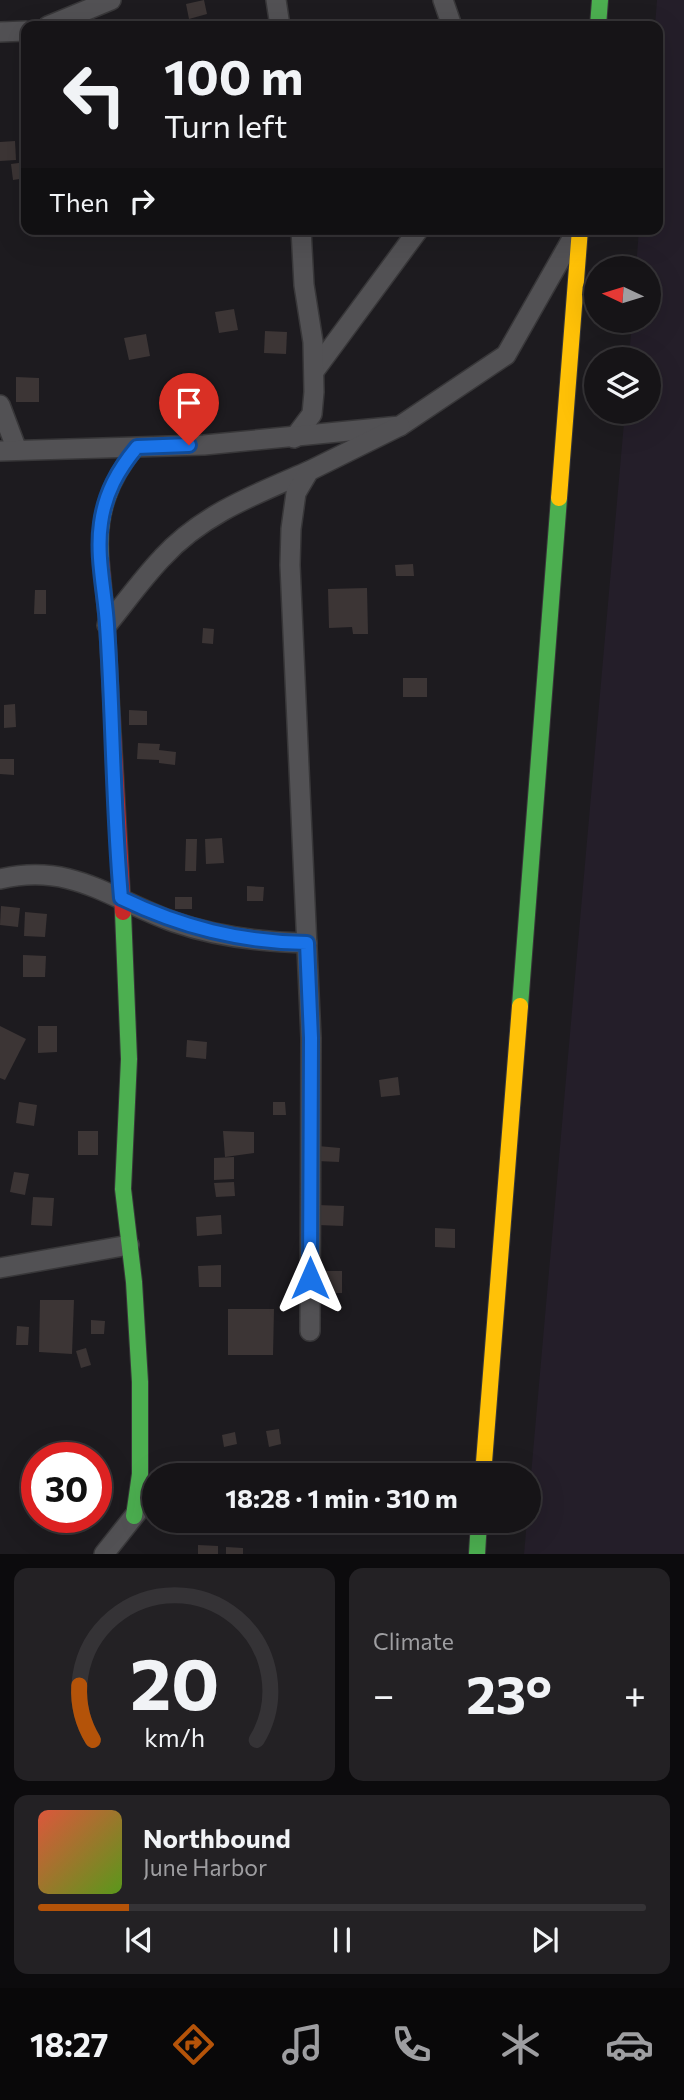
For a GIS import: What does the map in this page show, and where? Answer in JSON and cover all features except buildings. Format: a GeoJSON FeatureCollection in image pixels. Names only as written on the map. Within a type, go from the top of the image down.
{"type":"FeatureCollection","features":[{"type":"Feature","properties":{"kind":"street"},"geometry":{"type":"LineString","coordinates":[[276,0],[278,21]]}},
{"type":"Feature","properties":{"kind":"street"},"geometry":{"type":"LineString","coordinates":[[443,0],[451,21]]}},
{"type":"Feature","properties":{"kind":"street"},"geometry":{"type":"LineString","coordinates":[[598,21],[600,0]]}},
{"type":"Feature","properties":{"kind":"street"},"geometry":{"type":"LineString","coordinates":[[59,21],[101,2]]}},
{"type":"Feature","properties":{"kind":"street"},"geometry":{"type":"LineString","coordinates":[[0,32],[21,31]]}},
{"type":"Feature","properties":{"kind":"street"},"geometry":{"type":"LineString","coordinates":[[294,438],[312,414],[315,370],[304,285],[302,235]]}},
{"type":"Feature","properties":{"kind":"street"},"geometry":{"type":"LineString","coordinates":[[315,370],[415,235]]}},
{"type":"Feature","properties":{"kind":"street"},"geometry":{"type":"LineString","coordinates":[[107,625],[162,557],[200,524],[239,501],[309,471],[400,426],[506,355],[576,235]]}},
{"type":"Feature","properties":{"kind":"street"},"geometry":{"type":"LineString","coordinates":[[484,1463],[579,235]]}},
{"type":"Feature","properties":{"kind":"street"},"geometry":{"type":"LineString","coordinates":[[0,405],[8,451],[204,445],[400,426]]}},
{"type":"Feature","properties":{"kind":"street"},"geometry":{"type":"LineString","coordinates":[[134,1516],[139,1474],[140,1382],[123,1189],[129,1059],[126,953],[100,525],[112,483],[137,447]]}},
{"type":"Feature","properties":{"kind":"street"},"geometry":{"type":"LineString","coordinates":[[309,471],[296,493],[290,565],[311,1038],[310,1331]]}},
{"type":"Feature","properties":{"kind":"street"},"geometry":{"type":"LineString","coordinates":[[0,879],[25,876],[64,877],[103,889],[172,921],[225,936],[307,943]]}},
{"type":"Feature","properties":{"kind":"street"},"geometry":{"type":"LineString","coordinates":[[0,1268],[130,1245]]}},
{"type":"Feature","properties":{"kind":"street"},"geometry":{"type":"LineString","coordinates":[[104,1554],[142,1506]]}},
{"type":"Feature","properties":{"kind":"street"},"geometry":{"type":"LineString","coordinates":[[477,1554],[478,1533]]}},
{"type":"Feature","properties":{"kind":"shaded area"},"geometry":{"type":"Polygon","coordinates":[[[657,0],[684,0],[684,1554],[524,1554],[526,1533],[541,1533],[541,1463],[532,1463],[624,424],[661,424],[661,347],[630,347],[631,333],[662,332],[662,256],[637,256],[639,235],[663,235],[663,21],[655,21],[657,0]]]}},
{"type":"Feature","properties":{"kind":"traffic: fast"},"geometry":{"type":"LineString","coordinates":[[598,21],[600,0]]}},
{"type":"Feature","properties":{"kind":"traffic: fast"},"geometry":{"type":"LineString","coordinates":[[520,1006],[559,498]]}},
{"type":"Feature","properties":{"kind":"traffic: fast"},"geometry":{"type":"LineString","coordinates":[[123,912],[129,1059],[123,1189],[134,1282],[140,1382],[140,1474],[134,1516]]}},
{"type":"Feature","properties":{"kind":"traffic: fast"},"geometry":{"type":"LineString","coordinates":[[477,1554],[478,1533]]}},
{"type":"Feature","properties":{"kind":"traffic: slow"},"geometry":{"type":"LineString","coordinates":[[559,498],[580,235]]}},
{"type":"Feature","properties":{"kind":"traffic: slow"},"geometry":{"type":"LineString","coordinates":[[101,560],[101,528],[107,499],[119,473],[137,447]]}},
{"type":"Feature","properties":{"kind":"traffic: slow"},"geometry":{"type":"LineString","coordinates":[[484,1463],[520,1006]]}},
{"type":"Feature","properties":{"kind":"traffic: jam"},"geometry":{"type":"LineString","coordinates":[[101,560],[123,912]]}},
{"type":"Feature","properties":{"kind":"route"},"geometry":{"type":"LineString","coordinates":[[189,445],[137,447],[112,483],[100,525],[121,898],[172,921],[225,936],[307,943],[311,1038],[310,1278]]}}]}
